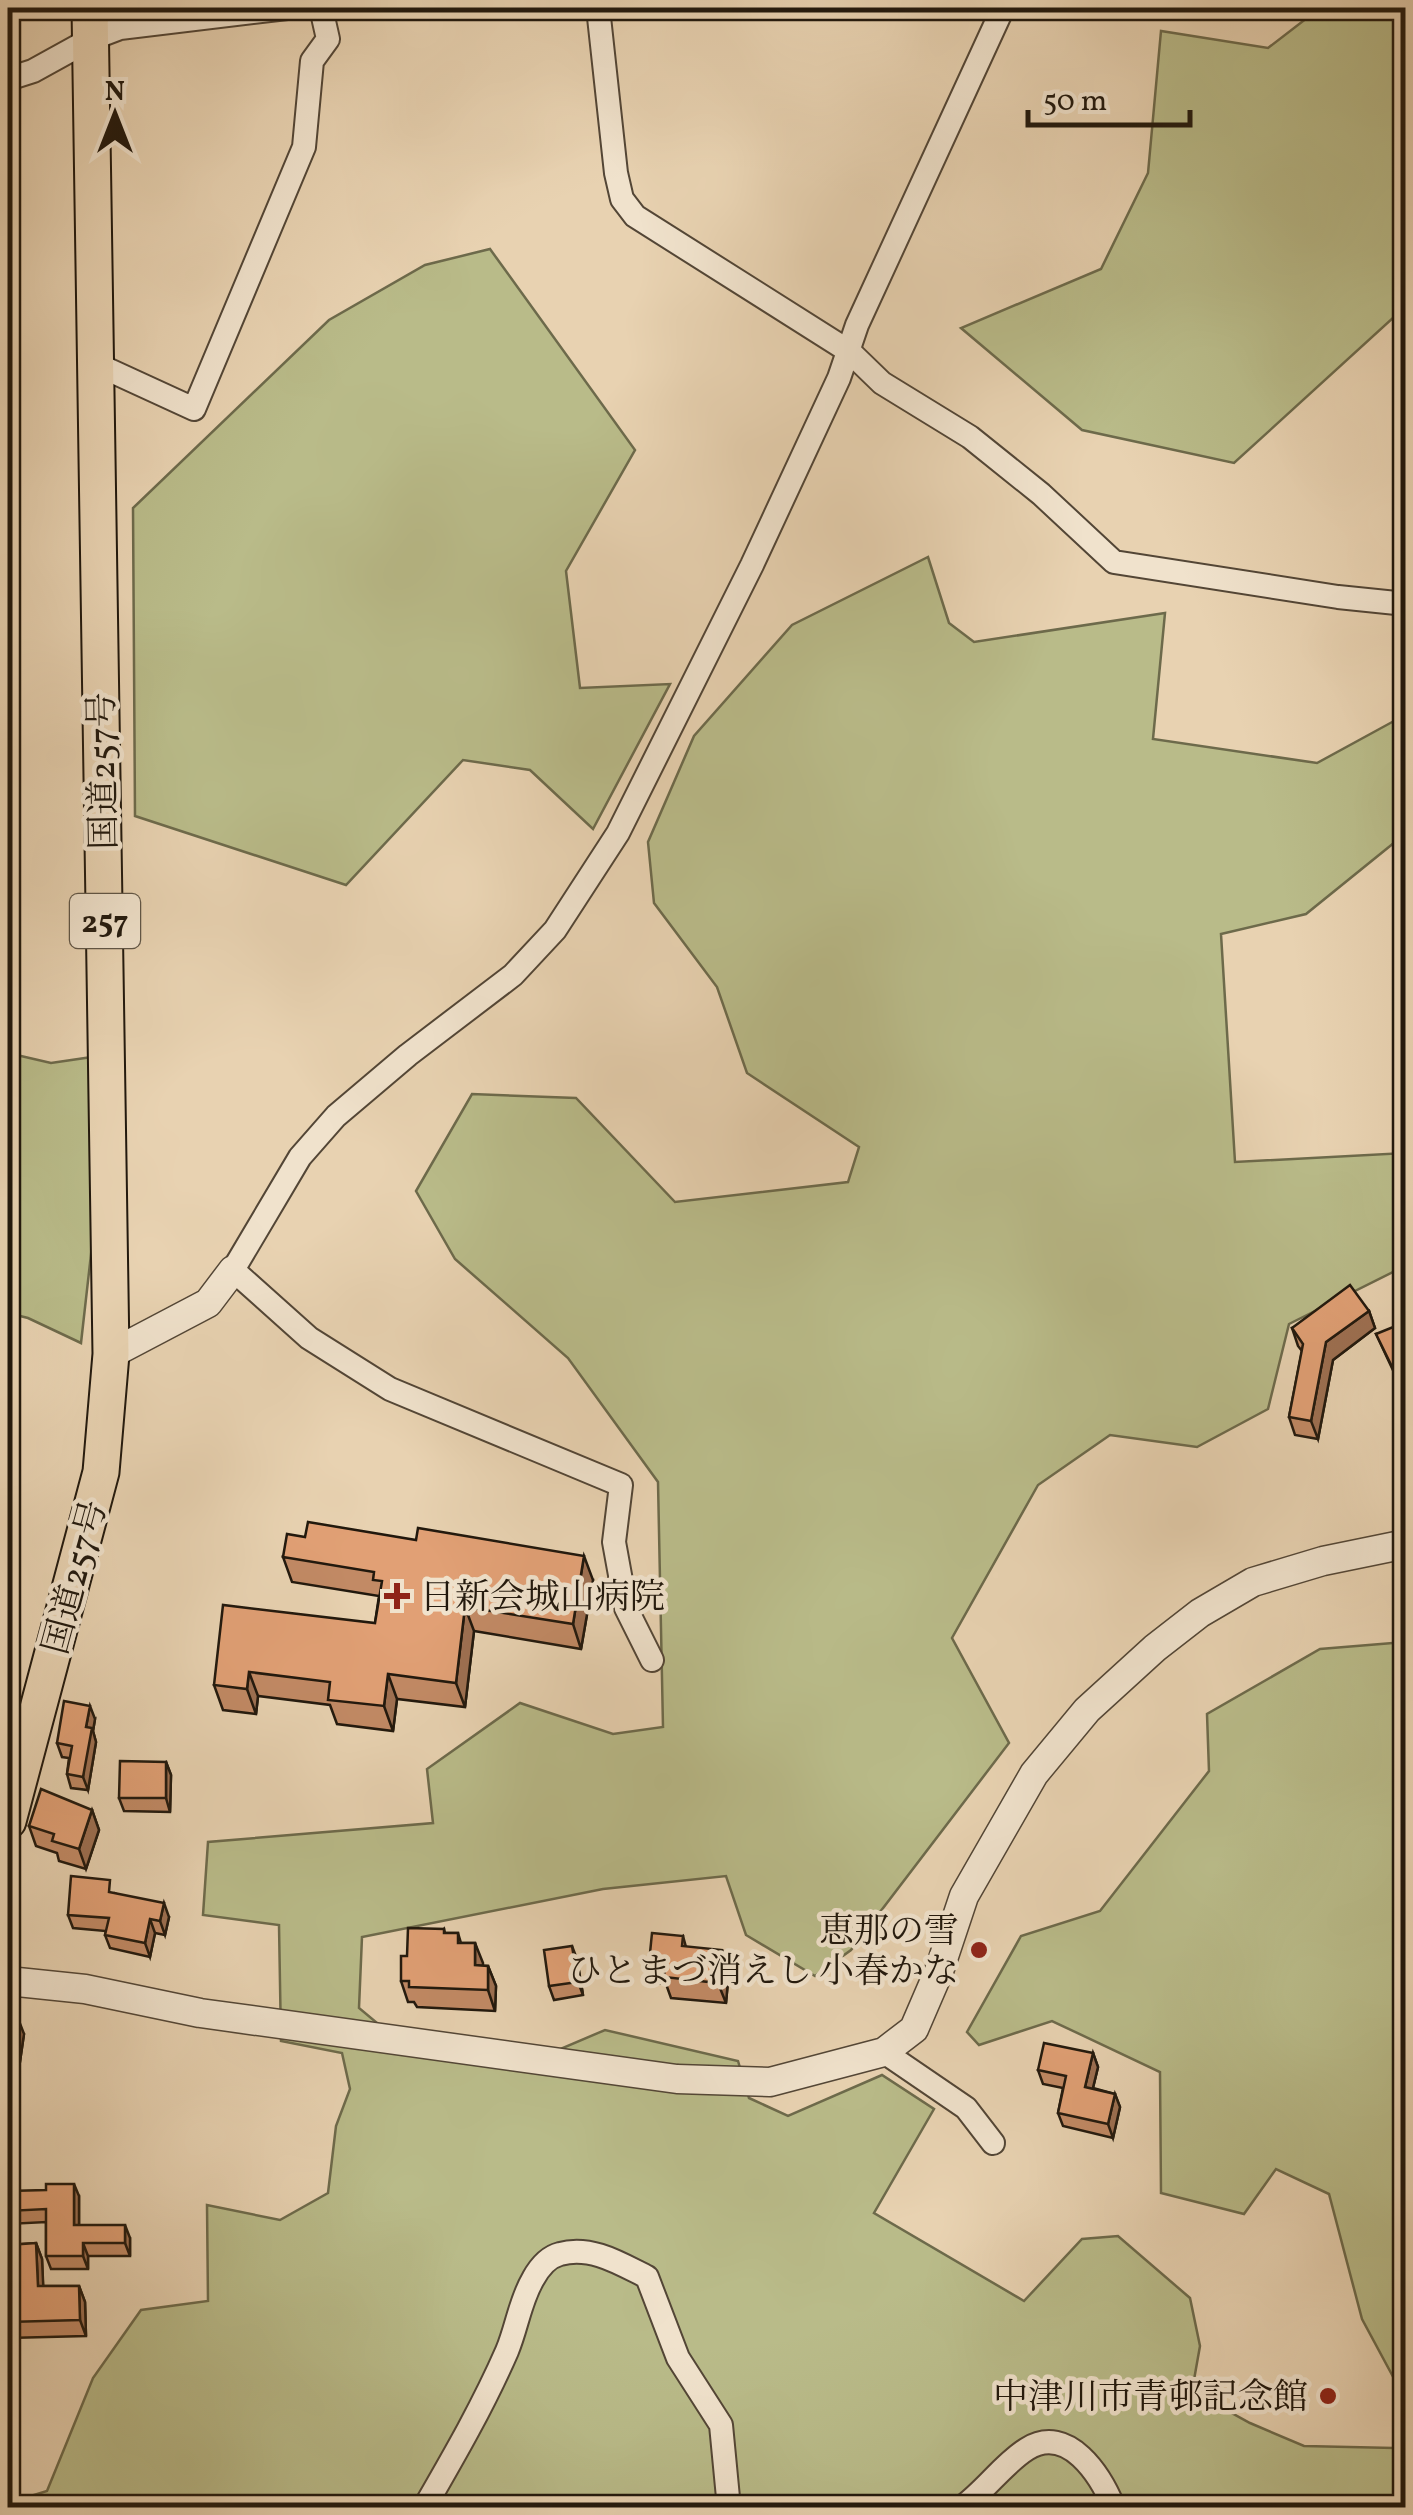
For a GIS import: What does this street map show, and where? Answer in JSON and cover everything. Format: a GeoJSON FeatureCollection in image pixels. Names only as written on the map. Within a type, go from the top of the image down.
{"type":"FeatureCollection","features":[{"type":"Feature","properties":{"kind":"highway","name":"国道257号"},"geometry":{"type":"LineString","coordinates":[[8,1821],[101,1472],[111,1354],[90,23]]}},
{"type":"Feature","properties":{"kind":"street"},"geometry":{"type":"LineString","coordinates":[[8,80],[34,72],[90,23],[120,28],[287,8]]}},
{"type":"Feature","properties":{"kind":"street"},"geometry":{"type":"LineString","coordinates":[[96,364],[194,408],[304,147],[312,61],[328,39],[321,8]]}},
{"type":"Feature","properties":{"kind":"street"},"geometry":{"type":"LineString","coordinates":[[598,8],[616,173],[622,199],[635,216],[850,352],[882,383],[970,437],[1041,494],[1114,562],[1406,604]]}},
{"type":"Feature","properties":{"kind":"street"},"geometry":{"type":"LineString","coordinates":[[111,1354],[208,1303],[234,1270],[300,1157],[336,1116],[513,975],[555,930],[618,833],[752,565],[850,352],[864,309],[1003,8]]}},
{"type":"Feature","properties":{"kind":"street"},"geometry":{"type":"LineString","coordinates":[[234,1270],[309,1338],[390,1389],[621,1485],[614,1542],[626,1608],[652,1660]]}},
{"type":"Feature","properties":{"kind":"street"},"geometry":{"type":"LineString","coordinates":[[8,1981],[85,1989],[200,2013],[677,2079],[770,2082],[884,2052],[914,2028],[939,1971],[964,1896],[1034,1774],[1087,1710],[1200,1613],[1252,1582],[1323,1561],[1406,1544]]}},
{"type":"Feature","properties":{"kind":"street"},"geometry":{"type":"LineString","coordinates":[[884,2052],[966,2108],[992,2143]]}},
{"type":"Feature","properties":{"kind":"street"},"geometry":{"type":"LineString","coordinates":[[424,2508],[471,2428],[508,2348],[531,2282],[542,2265],[558,2254],[571,2252],[604,2255],[647,2277],[678,2358],[721,2425],[729,2508]]}},
{"type":"Feature","properties":{"kind":"street"},"geometry":{"type":"LineString","coordinates":[[961,2508],[1027,2448],[1058,2443],[1076,2450],[1094,2470],[1114,2508]]}},
{"type":"Feature","properties":{"kind":"green space"},"geometry":{"type":"Polygon","coordinates":[[[1320,8],[1405,8],[1405,307],[1234,463],[1082,430],[961,328],[1101,269],[1148,173],[1161,31],[1268,48],[1320,8]]]}},
{"type":"Feature","properties":{"kind":"green space"},"geometry":{"type":"Polygon","coordinates":[[[490,249],[635,450],[566,571],[580,688],[670,684],[593,829],[530,770],[463,760],[346,885],[135,816],[133,508],[329,320],[425,265],[490,249]]]}},
{"type":"Feature","properties":{"kind":"green space"},"geometry":{"type":"Polygon","coordinates":[[[928,557],[949,623],[974,642],[1165,613],[1153,739],[1317,763],[1405,715],[1405,840],[1400,838],[1306,914],[1221,934],[1235,1162],[1405,1153],[1405,1266],[1289,1324],[1268,1409],[1197,1447],[1110,1435],[1038,1485],[952,1638],[1009,1743],[851,1950],[815,1976],[746,1935],[726,1876],[603,1889],[362,1937],[359,2008],[413,2053],[516,2068],[605,2030],[738,2061],[749,2098],[788,2116],[882,2075],[934,2109],[874,2213],[1024,2301],[1082,2239],[1118,2236],[1190,2298],[1200,2346],[1192,2391],[1250,2423],[1304,2446],[1394,2448],[1405,2415],[1405,2507],[8,2508],[8,2503],[47,2491],[93,2378],[141,2310],[208,2301],[207,2205],[280,2220],[328,2193],[336,2126],[350,2089],[342,2053],[281,2041],[279,1925],[203,1915],[208,1842],[433,1823],[427,1769],[520,1703],[613,1734],[663,1727],[658,1482],[568,1358],[455,1259],[416,1191],[472,1094],[576,1098],[675,1202],[848,1182],[859,1147],[747,1073],[717,987],[654,903],[648,842],[694,736],[792,625],[928,557]]]}},
{"type":"Feature","properties":{"kind":"green space"},"geometry":{"type":"Polygon","coordinates":[[[8,1053],[51,1063],[92,1057],[96,1210],[81,1343],[8,1313],[8,1053]]]}},
{"type":"Feature","properties":{"kind":"green space"},"geometry":{"type":"Polygon","coordinates":[[[1406,1642],[1405,2399],[1362,2319],[1329,2194],[1276,2169],[1244,2214],[1161,2193],[1160,2072],[1052,2021],[979,2045],[967,2032],[1021,1936],[1100,1911],[1209,1771],[1207,1714],[1320,1649],[1406,1642]]]}},
{"type":"Feature","properties":{"kind":"building"},"geometry":{"type":"Polygon","coordinates":[[[1350,1285],[1369,1311],[1326,1342],[1311,1421],[1289,1417],[1303,1344],[1292,1328],[1350,1285]]]}},
{"type":"Feature","properties":{"kind":"building"},"geometry":{"type":"Polygon","coordinates":[[[1403,1323],[1406,1385],[1400,1383],[1376,1334],[1403,1323]]]}},
{"type":"Feature","properties":{"kind":"building"},"geometry":{"type":"Polygon","coordinates":[[[308,1522],[416,1540],[418,1528],[584,1556],[573,1624],[465,1607],[456,1683],[388,1674],[384,1706],[328,1700],[330,1682],[249,1672],[247,1689],[214,1685],[223,1605],[375,1623],[382,1581],[373,1580],[374,1572],[283,1557],[287,1534],[305,1537],[308,1522]]]}},
{"type":"Feature","properties":{"kind":"building"},"geometry":{"type":"Polygon","coordinates":[[[64,1701],[90,1706],[86,1727],[92,1728],[83,1777],[67,1774],[72,1746],[57,1743],[64,1701]]]}},
{"type":"Feature","properties":{"kind":"building"},"geometry":{"type":"Polygon","coordinates":[[[120,1761],[166,1762],[166,1798],[119,1798],[120,1761]]]}},
{"type":"Feature","properties":{"kind":"building"},"geometry":{"type":"Polygon","coordinates":[[[41,1789],[92,1810],[79,1849],[52,1841],[54,1834],[29,1826],[41,1789]]]}},
{"type":"Feature","properties":{"kind":"building"},"geometry":{"type":"Polygon","coordinates":[[[71,1876],[110,1880],[109,1892],[164,1903],[160,1921],[150,1919],[145,1943],[105,1935],[109,1918],[68,1915],[71,1876]]]}},
{"type":"Feature","properties":{"kind":"building"},"geometry":{"type":"Polygon","coordinates":[[[408,1928],[444,1929],[444,1933],[458,1933],[458,1943],[475,1943],[475,1965],[488,1966],[488,1990],[409,1987],[409,1981],[401,1981],[401,1956],[407,1956],[408,1928]]]}},
{"type":"Feature","properties":{"kind":"building"},"geometry":{"type":"Polygon","coordinates":[[[652,1933],[683,1936],[682,1946],[722,1950],[718,1983],[664,1977],[665,1964],[649,1963],[652,1933]]]}},
{"type":"Feature","properties":{"kind":"building"},"geometry":{"type":"Polygon","coordinates":[[[572,1946],[578,1982],[549,1986],[544,1950],[572,1946]]]}},
{"type":"Feature","properties":{"kind":"building"},"geometry":{"type":"Polygon","coordinates":[[[8,2020],[19,2021],[11,2076],[8,2076],[8,2020]]]}},
{"type":"Feature","properties":{"kind":"building"},"geometry":{"type":"Polygon","coordinates":[[[1044,2043],[1093,2053],[1085,2087],[1115,2094],[1108,2124],[1058,2113],[1066,2076],[1038,2070],[1044,2043]]]}},
{"type":"Feature","properties":{"kind":"building"},"geometry":{"type":"Polygon","coordinates":[[[46,2184],[74,2184],[74,2225],[125,2225],[125,2243],[83,2243],[83,2256],[46,2256],[46,2209],[8,2211],[8,2191],[46,2190],[46,2184]]]}},
{"type":"Feature","properties":{"kind":"building"},"geometry":{"type":"Polygon","coordinates":[[[36,2243],[38,2286],[79,2286],[80,2320],[8,2322],[8,2245],[36,2243]]]}},
{"type":"Feature","properties":{"kind":"place","name":"日新会城山病院"},"geometry":{"type":"Point","coordinates":[397,1596]}},
{"type":"Feature","properties":{"kind":"place","name":"恵那の雪 ひとまづ消えし 小春かな"},"geometry":{"type":"Point","coordinates":[979,1950]}},
{"type":"Feature","properties":{"kind":"place","name":"中津川市青邨記念館"},"geometry":{"type":"Point","coordinates":[1328,2396]}}]}
